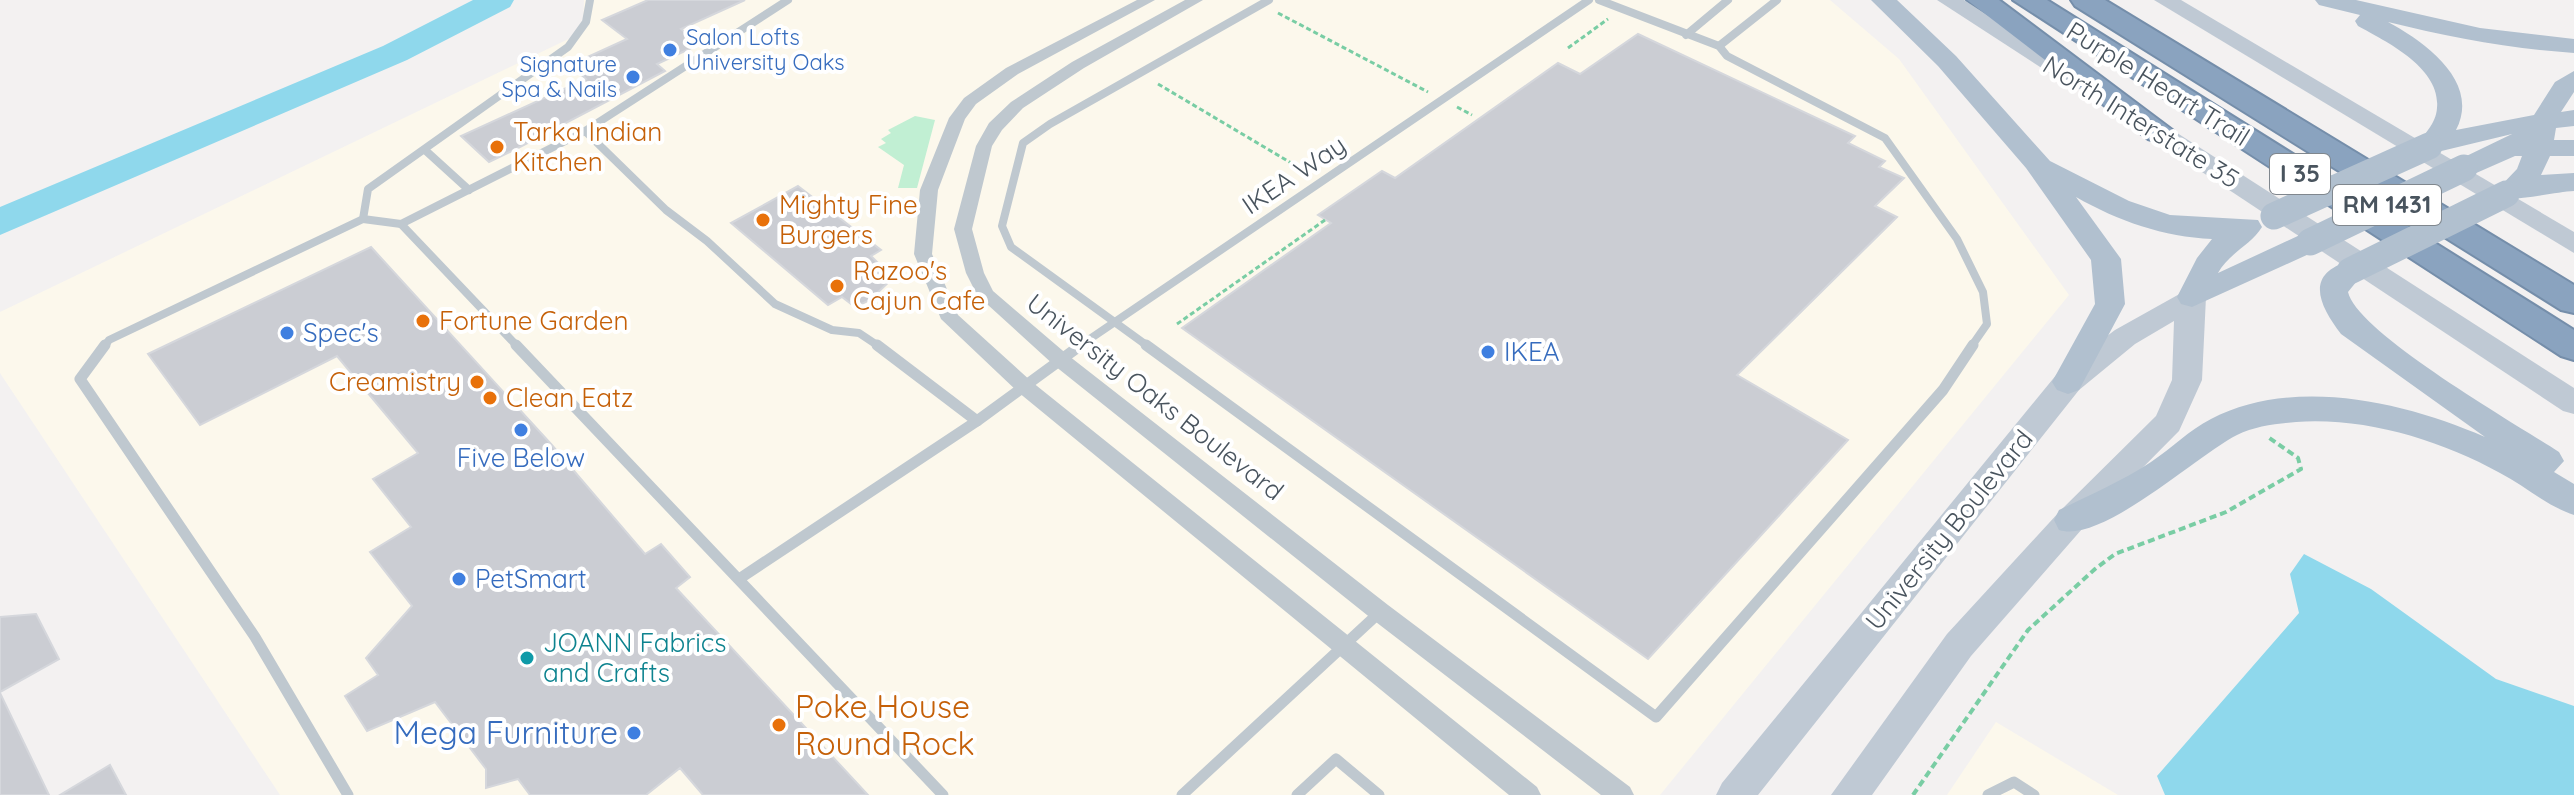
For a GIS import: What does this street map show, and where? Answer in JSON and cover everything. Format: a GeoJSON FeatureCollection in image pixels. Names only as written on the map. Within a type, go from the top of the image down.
{"type":"FeatureCollection","features":[{"type":"Feature","properties":{"kind":"highway"},"geometry":{"type":"LineString","coordinates":[[1981,0],[2159,132]]}},
{"type":"Feature","properties":{"kind":"highway","name":"Purple Heart Trail"},"geometry":{"type":"LineString","coordinates":[[2027,0],[2574,347]]}},
{"type":"Feature","properties":{"kind":"highway","name":"Purple Heart Trail"},"geometry":{"type":"LineString","coordinates":[[2085,0],[2574,301]]}},
{"type":"Feature","properties":{"kind":"main road"},"geometry":{"type":"LineString","coordinates":[[1883,0],[1947,61],[2036,162],[2097,243],[2110,270],[2110,304],[2068,382]]}},
{"type":"Feature","properties":{"kind":"main road","name":"North Interstate 35"},"geometry":{"type":"LineString","coordinates":[[1948,0],[2159,132],[2574,403]]}},
{"type":"Feature","properties":{"kind":"main road"},"geometry":{"type":"LineString","coordinates":[[2165,0],[2574,244]]}},
{"type":"Feature","properties":{"kind":"main road"},"geometry":{"type":"LineString","coordinates":[[2319,0],[2388,32],[2438,72],[2450,94],[2451,111],[2440,135],[2429,146]]}},
{"type":"Feature","properties":{"kind":"main road"},"geometry":{"type":"LineString","coordinates":[[2327,0],[2464,34],[2528,44],[2574,46]]}},
{"type":"Feature","properties":{"kind":"main road"},"geometry":{"type":"LineString","coordinates":[[2508,193],[2531,168],[2552,97],[2574,79]]}},
{"type":"Feature","properties":{"kind":"main road","name":"RM 1431"},"geometry":{"type":"LineString","coordinates":[[2192,297],[2205,265],[2217,248],[2260,221],[2429,146],[2485,130],[2541,135],[2574,118]]}},
{"type":"Feature","properties":{"kind":"main road"},"geometry":{"type":"LineString","coordinates":[[2541,135],[2574,148]]}},
{"type":"Feature","properties":{"kind":"main road","name":"University Boulevard"},"geometry":{"type":"LineString","coordinates":[[1735,795],[2068,382],[2117,343],[2192,297],[2464,168],[2541,135]]}},
{"type":"Feature","properties":{"kind":"main road"},"geometry":{"type":"LineString","coordinates":[[2036,162],[2089,194],[2136,215],[2209,230],[2260,221]]}},
{"type":"Feature","properties":{"kind":"main road"},"geometry":{"type":"LineString","coordinates":[[2574,182],[2539,184],[2508,193],[2350,271],[2335,284],[2333,292],[2346,320],[2431,385],[2574,479]]}},
{"type":"Feature","properties":{"kind":"main road"},"geometry":{"type":"LineString","coordinates":[[1850,795],[1959,645],[2071,520],[2168,423],[2187,380],[2188,319],[2192,297]]}},
{"type":"Feature","properties":{"kind":"main road"},"geometry":{"type":"LineString","coordinates":[[2071,520],[2143,484],[2230,424],[2262,414],[2306,410],[2368,417],[2452,437],[2498,456],[2574,501]]}},
{"type":"Feature","properties":{"kind":"street"},"geometry":{"type":"LineString","coordinates":[[1148,0],[1012,71],[970,101],[957,118],[929,190],[923,254],[950,319],[1025,387],[1528,795]]}},
{"type":"Feature","properties":{"kind":"street","name":"University Oaks Boulevard"},"geometry":{"type":"LineString","coordinates":[[1196,0],[1078,65],[1017,105],[995,127],[984,146],[963,229],[975,273],[986,295],[1062,361],[1380,612],[1621,795]]}},
{"type":"Feature","properties":{"kind":"lane"},"geometry":{"type":"LineString","coordinates":[[363,219],[368,189],[568,47],[586,22],[590,0]]}},
{"type":"Feature","properties":{"kind":"lane"},"geometry":{"type":"LineString","coordinates":[[348,795],[255,637],[80,379],[109,340],[363,219],[401,224],[469,190],[585,131],[788,0]]}},
{"type":"Feature","properties":{"kind":"lane"},"geometry":{"type":"LineString","coordinates":[[1269,0],[1050,124],[1023,143],[1002,226],[1011,247],[1656,717],[1943,390],[1987,324],[1983,292],[1957,239],[1885,138],[1727,56],[1719,46],[1599,0]]}},
{"type":"Feature","properties":{"kind":"lane","name":"IKEA Way"},"geometry":{"type":"LineString","coordinates":[[739,579],[977,421],[1112,323],[1164,292],[1589,0]]}},
{"type":"Feature","properties":{"kind":"lane"},"geometry":{"type":"LineString","coordinates":[[1686,35],[1728,0]]}},
{"type":"Feature","properties":{"kind":"lane"},"geometry":{"type":"LineString","coordinates":[[1719,46],[1777,0]]}},
{"type":"Feature","properties":{"kind":"lane"},"geometry":{"type":"LineString","coordinates":[[585,131],[666,210],[707,241],[775,304],[832,330],[859,333],[930,382],[977,421]]}},
{"type":"Feature","properties":{"kind":"lane"},"geometry":{"type":"LineString","coordinates":[[425,150],[469,190]]}},
{"type":"Feature","properties":{"kind":"lane"},"geometry":{"type":"LineString","coordinates":[[401,224],[943,795]]}},
{"type":"Feature","properties":{"kind":"lane"},"geometry":{"type":"LineString","coordinates":[[1186,794],[1380,612]]}},
{"type":"Feature","properties":{"kind":"lane"},"geometry":{"type":"LineString","coordinates":[[1297,795],[1336,759],[1379,795]]}},
{"type":"Feature","properties":{"kind":"lane"},"geometry":{"type":"LineString","coordinates":[[1988,795],[2014,782],[2034,795]]}},
{"type":"Feature","properties":{"kind":"path"},"geometry":{"type":"LineString","coordinates":[[1568,48],[1622,9]]}},
{"type":"Feature","properties":{"kind":"path"},"geometry":{"type":"LineString","coordinates":[[1278,13],[1434,95]]}},
{"type":"Feature","properties":{"kind":"path"},"geometry":{"type":"LineString","coordinates":[[1158,84],[1313,176]]}},
{"type":"Feature","properties":{"kind":"path"},"geometry":{"type":"LineString","coordinates":[[1455,106],[1472,115]]}},
{"type":"Feature","properties":{"kind":"path"},"geometry":{"type":"LineString","coordinates":[[1177,324],[1325,220]]}},
{"type":"Feature","properties":{"kind":"path"},"geometry":{"type":"LineString","coordinates":[[1913,795],[2028,630],[2095,569],[2115,554],[2226,512],[2301,469],[2298,458],[2262,432]]}},
{"type":"Feature","properties":{"kind":"shaded area"},"geometry":{"type":"Polygon","coordinates":[[[584,0],[1830,0],[1899,59],[2069,295],[1660,795],[280,795],[0,373],[0,312],[583,32],[584,0]]]}},
{"type":"Feature","properties":{"kind":"shaded area"},"geometry":{"type":"Polygon","coordinates":[[[1996,722],[2118,795],[1947,795],[1996,722]]]}},
{"type":"Feature","properties":{"kind":"green space"},"geometry":{"type":"Polygon","coordinates":[[[915,116],[935,120],[917,188],[898,188],[904,165],[878,147],[886,143],[881,139],[891,133],[888,130],[915,116]]]}},
{"type":"Feature","properties":{"kind":"water"},"geometry":{"type":"Polygon","coordinates":[[[2304,554],[2371,589],[2496,679],[2574,706],[2574,795],[2165,795],[2157,776],[2299,613],[2290,574],[2304,554]]]}},
{"type":"Feature","properties":{"kind":"building"},"geometry":{"type":"Polygon","coordinates":[[[648,0],[745,0],[681,29],[700,44],[657,64],[665,71],[489,162],[461,136],[586,79],[570,65],[627,39],[602,20],[648,0]]]}},
{"type":"Feature","properties":{"kind":"building","name":"IKEA"},"geometry":{"type":"Polygon","coordinates":[[[1638,34],[1855,136],[1848,143],[1885,161],[1879,167],[1904,178],[1875,206],[1897,217],[1737,375],[1848,440],[1648,659],[1182,328],[1331,223],[1318,215],[1382,171],[1395,178],[1558,63],[1580,74],[1638,34]]]}},
{"type":"Feature","properties":{"kind":"building"},"geometry":{"type":"Polygon","coordinates":[[[798,186],[881,250],[871,256],[893,278],[870,300],[855,307],[842,297],[828,305],[731,223],[798,186]]]}},
{"type":"Feature","properties":{"kind":"building"},"geometry":{"type":"Polygon","coordinates":[[[371,247],[551,444],[645,554],[661,544],[690,577],[676,588],[868,795],[703,795],[680,768],[646,795],[530,795],[518,779],[486,788],[486,769],[435,702],[367,731],[345,696],[378,675],[366,658],[412,606],[370,552],[411,527],[373,479],[418,453],[337,356],[200,425],[148,354],[371,247]]]}},
{"type":"Feature","properties":{"kind":"building"},"geometry":{"type":"Polygon","coordinates":[[[36,614],[59,659],[0,692],[0,617],[36,614]]]}},
{"type":"Feature","properties":{"kind":"building"},"geometry":{"type":"Polygon","coordinates":[[[0,693],[49,795],[0,795],[0,693]]]}},
{"type":"Feature","properties":{"kind":"building"},"geometry":{"type":"Polygon","coordinates":[[[110,765],[126,795],[60,795],[110,765]]]}},
{"type":"Feature","properties":{"kind":"waterway"},"geometry":{"type":"LineString","coordinates":[[0,222],[395,53],[498,0]]}},
{"type":"Feature","properties":{"kind":"place","name":"Salon Lofts University Oaks"},"geometry":{"type":"Point","coordinates":[670,50]}},
{"type":"Feature","properties":{"kind":"place","name":"Signature Spa & Nails"},"geometry":{"type":"Point","coordinates":[633,77]}},
{"type":"Feature","properties":{"kind":"place","name":"Tarka Indian Kitchen"},"geometry":{"type":"Point","coordinates":[497,147]}},
{"type":"Feature","properties":{"kind":"place","name":"Mighty Fine Burgers"},"geometry":{"type":"Point","coordinates":[763,220]}},
{"type":"Feature","properties":{"kind":"place","name":"Razoo's Cajun Cafe"},"geometry":{"type":"Point","coordinates":[837,286]}},
{"type":"Feature","properties":{"kind":"place","name":"Fortune Garden"},"geometry":{"type":"Point","coordinates":[423,321]}},
{"type":"Feature","properties":{"kind":"place","name":"Spec's"},"geometry":{"type":"Point","coordinates":[287,333]}},
{"type":"Feature","properties":{"kind":"place","name":"IKEA"},"geometry":{"type":"Point","coordinates":[1488,352]}},
{"type":"Feature","properties":{"kind":"place","name":"Creamistry"},"geometry":{"type":"Point","coordinates":[477,382]}},
{"type":"Feature","properties":{"kind":"place","name":"Clean Eatz"},"geometry":{"type":"Point","coordinates":[490,398]}},
{"type":"Feature","properties":{"kind":"place","name":"Five Below"},"geometry":{"type":"Point","coordinates":[521,430]}},
{"type":"Feature","properties":{"kind":"place","name":"PetSmart"},"geometry":{"type":"Point","coordinates":[459,579]}},
{"type":"Feature","properties":{"kind":"place","name":"JOANN Fabrics and Crafts"},"geometry":{"type":"Point","coordinates":[527,658]}},
{"type":"Feature","properties":{"kind":"place","name":"Poke House Round Rock"},"geometry":{"type":"Point","coordinates":[779,725]}},
{"type":"Feature","properties":{"kind":"place","name":"Mega Furniture"},"geometry":{"type":"Point","coordinates":[634,733]}}]}
